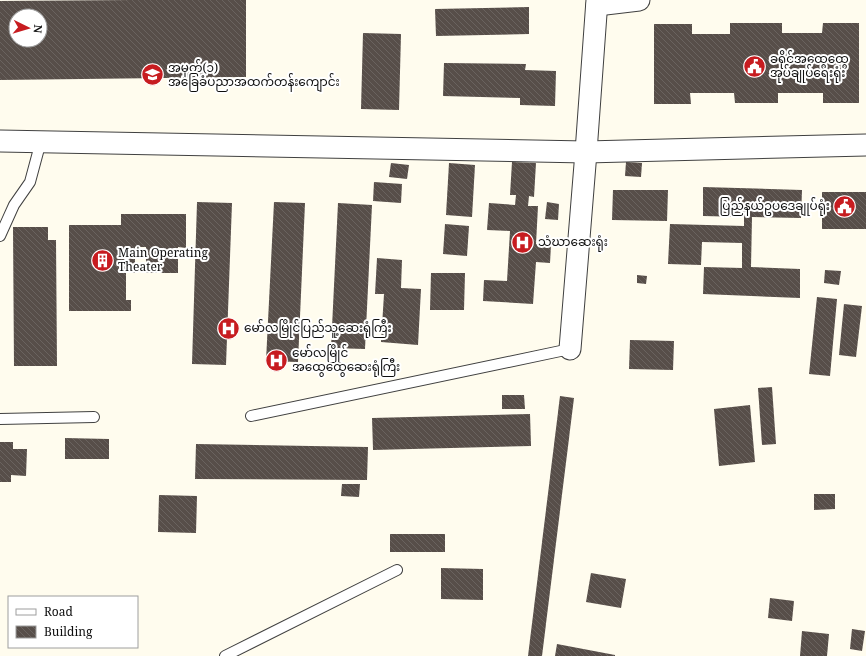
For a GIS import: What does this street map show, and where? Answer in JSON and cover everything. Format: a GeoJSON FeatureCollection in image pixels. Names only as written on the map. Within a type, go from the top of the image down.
{"type":"FeatureCollection","features":[{"type":"Feature","properties":{"kind":"street"},"geometry":{"type":"LineString","coordinates":[[570,349],[597,3],[639,0]]}},
{"type":"Feature","properties":{"kind":"street"},"geometry":{"type":"LineString","coordinates":[[0,141],[586,152],[866,145]]}},
{"type":"Feature","properties":{"kind":"lane"},"geometry":{"type":"LineString","coordinates":[[0,236],[14,205],[30,182],[41,142]]}},
{"type":"Feature","properties":{"kind":"lane"},"geometry":{"type":"LineString","coordinates":[[251,416],[570,349]]}},
{"type":"Feature","properties":{"kind":"lane"},"geometry":{"type":"LineString","coordinates":[[0,419],[94,417]]}},
{"type":"Feature","properties":{"kind":"lane"},"geometry":{"type":"LineString","coordinates":[[225,656],[397,570]]}},
{"type":"Feature","properties":{"kind":"building"},"geometry":{"type":"Polygon","coordinates":[[[246,0],[246,77],[0,80],[0,1],[246,0]]]}},
{"type":"Feature","properties":{"kind":"building"},"geometry":{"type":"Polygon","coordinates":[[[529,7],[529,34],[436,36],[435,9],[529,7]]]}},
{"type":"Feature","properties":{"kind":"building"},"geometry":{"type":"Polygon","coordinates":[[[730,23],[782,23],[782,33],[822,33],[823,23],[859,23],[859,103],[823,103],[823,93],[778,93],[778,103],[735,103],[734,93],[690,93],[691,104],[654,104],[654,24],[692,24],[692,34],[730,34],[730,23]]]}},
{"type":"Feature","properties":{"kind":"building"},"geometry":{"type":"Polygon","coordinates":[[[363,33],[401,34],[399,110],[361,109],[363,33]]]}},
{"type":"Feature","properties":{"kind":"building"},"geometry":{"type":"Polygon","coordinates":[[[444,63],[526,64],[525,70],[556,71],[555,106],[520,105],[520,98],[443,96],[444,63]]]}},
{"type":"Feature","properties":{"kind":"building"},"geometry":{"type":"Polygon","coordinates":[[[512,162],[536,163],[534,197],[529,196],[528,206],[538,206],[536,244],[551,245],[550,263],[536,262],[533,304],[483,301],[484,280],[507,281],[510,231],[487,230],[489,203],[515,205],[516,195],[510,195],[512,162]]]}},
{"type":"Feature","properties":{"kind":"building"},"geometry":{"type":"Polygon","coordinates":[[[626,162],[642,163],[641,177],[625,176],[626,162]]]}},
{"type":"Feature","properties":{"kind":"building"},"geometry":{"type":"Polygon","coordinates":[[[391,163],[409,165],[407,179],[389,177],[391,163]]]}},
{"type":"Feature","properties":{"kind":"building"},"geometry":{"type":"Polygon","coordinates":[[[449,163],[475,165],[472,217],[446,215],[449,163]]]}},
{"type":"Feature","properties":{"kind":"building"},"geometry":{"type":"Polygon","coordinates":[[[374,182],[402,184],[401,203],[373,201],[374,182]]]}},
{"type":"Feature","properties":{"kind":"building"},"geometry":{"type":"Polygon","coordinates":[[[703,187],[802,190],[801,218],[752,217],[751,267],[800,269],[800,298],[703,294],[704,267],[742,268],[742,243],[702,242],[701,265],[668,264],[670,224],[744,226],[744,217],[703,216],[703,187]]]}},
{"type":"Feature","properties":{"kind":"building"},"geometry":{"type":"Polygon","coordinates":[[[613,190],[668,190],[667,221],[612,220],[613,190]]]}},
{"type":"Feature","properties":{"kind":"building"},"geometry":{"type":"Polygon","coordinates":[[[822,192],[866,192],[866,229],[822,229],[822,192]]]}},
{"type":"Feature","properties":{"kind":"building"},"geometry":{"type":"Polygon","coordinates":[[[197,202],[232,203],[226,365],[192,364],[197,202]]]}},
{"type":"Feature","properties":{"kind":"building"},"geometry":{"type":"Polygon","coordinates":[[[274,202],[305,203],[298,362],[266,361],[274,202]]]}},
{"type":"Feature","properties":{"kind":"building"},"geometry":{"type":"Polygon","coordinates":[[[547,202],[559,204],[558,220],[545,219],[547,202]]]}},
{"type":"Feature","properties":{"kind":"building"},"geometry":{"type":"Polygon","coordinates":[[[338,203],[372,205],[365,349],[331,348],[338,203]]]}},
{"type":"Feature","properties":{"kind":"building","name":"Main Operating Theater"},"geometry":{"type":"Polygon","coordinates":[[[121,214],[186,214],[186,248],[178,247],[178,273],[146,273],[146,247],[135,247],[135,273],[126,272],[126,300],[131,300],[131,311],[69,311],[69,225],[121,225],[121,214]]]}},
{"type":"Feature","properties":{"kind":"building"},"geometry":{"type":"Polygon","coordinates":[[[445,224],[469,226],[467,256],[443,254],[445,224]]]}},
{"type":"Feature","properties":{"kind":"building"},"geometry":{"type":"Polygon","coordinates":[[[13,227],[48,227],[48,240],[56,240],[57,366],[14,366],[13,227]]]}},
{"type":"Feature","properties":{"kind":"building"},"geometry":{"type":"Polygon","coordinates":[[[377,258],[402,260],[401,288],[421,289],[418,345],[381,342],[384,294],[375,294],[377,258]]]}},
{"type":"Feature","properties":{"kind":"building"},"geometry":{"type":"Polygon","coordinates":[[[825,270],[841,271],[839,285],[824,283],[825,270]]]}},
{"type":"Feature","properties":{"kind":"building"},"geometry":{"type":"Polygon","coordinates":[[[431,273],[465,273],[464,310],[430,310],[431,273]]]}},
{"type":"Feature","properties":{"kind":"building"},"geometry":{"type":"Polygon","coordinates":[[[637,275],[647,276],[646,284],[637,283],[637,275]]]}},
{"type":"Feature","properties":{"kind":"building"},"geometry":{"type":"Polygon","coordinates":[[[817,297],[837,299],[830,376],[809,374],[817,297]]]}},
{"type":"Feature","properties":{"kind":"building"},"geometry":{"type":"Polygon","coordinates":[[[844,304],[862,306],[856,357],[839,355],[844,304]]]}},
{"type":"Feature","properties":{"kind":"building"},"geometry":{"type":"Polygon","coordinates":[[[630,340],[674,341],[673,370],[629,369],[630,340]]]}},
{"type":"Feature","properties":{"kind":"building"},"geometry":{"type":"Polygon","coordinates":[[[772,387],[776,444],[762,445],[758,388],[772,387]]]}},
{"type":"Feature","properties":{"kind":"building"},"geometry":{"type":"Polygon","coordinates":[[[502,395],[524,395],[525,409],[502,409],[502,395]]]}},
{"type":"Feature","properties":{"kind":"building"},"geometry":{"type":"Polygon","coordinates":[[[560,396],[574,398],[542,656],[528,656],[560,396]]]}},
{"type":"Feature","properties":{"kind":"building"},"geometry":{"type":"Polygon","coordinates":[[[750,405],[755,462],[719,466],[714,409],[750,405]]]}},
{"type":"Feature","properties":{"kind":"building"},"geometry":{"type":"Polygon","coordinates":[[[530,414],[531,446],[373,450],[372,418],[530,414]]]}},
{"type":"Feature","properties":{"kind":"building"},"geometry":{"type":"Polygon","coordinates":[[[65,438],[109,439],[109,459],[65,459],[65,438]]]}},
{"type":"Feature","properties":{"kind":"building"},"geometry":{"type":"Polygon","coordinates":[[[0,442],[13,442],[13,449],[27,449],[26,476],[11,475],[11,482],[0,482],[0,442]]]}},
{"type":"Feature","properties":{"kind":"building"},"geometry":{"type":"Polygon","coordinates":[[[196,444],[368,447],[367,480],[195,479],[196,444]]]}},
{"type":"Feature","properties":{"kind":"building"},"geometry":{"type":"Polygon","coordinates":[[[342,484],[360,484],[359,497],[341,496],[342,484]]]}},
{"type":"Feature","properties":{"kind":"building"},"geometry":{"type":"Polygon","coordinates":[[[814,494],[835,494],[835,509],[814,510],[814,494]]]}},
{"type":"Feature","properties":{"kind":"building"},"geometry":{"type":"Polygon","coordinates":[[[159,495],[197,496],[196,533],[158,532],[159,495]]]}},
{"type":"Feature","properties":{"kind":"building"},"geometry":{"type":"Polygon","coordinates":[[[390,534],[445,534],[445,552],[390,552],[390,534]]]}},
{"type":"Feature","properties":{"kind":"building"},"geometry":{"type":"Polygon","coordinates":[[[441,568],[483,569],[483,600],[441,599],[441,568]]]}},
{"type":"Feature","properties":{"kind":"building"},"geometry":{"type":"Polygon","coordinates":[[[591,573],[626,579],[621,608],[586,602],[591,573]]]}},
{"type":"Feature","properties":{"kind":"building"},"geometry":{"type":"Polygon","coordinates":[[[770,598],[794,601],[792,621],[768,618],[770,598]]]}},
{"type":"Feature","properties":{"kind":"building"},"geometry":{"type":"Polygon","coordinates":[[[852,629],[865,631],[862,651],[850,649],[852,629]]]}},
{"type":"Feature","properties":{"kind":"building"},"geometry":{"type":"Polygon","coordinates":[[[802,631],[829,634],[827,656],[800,656],[802,631]]]}},
{"type":"Feature","properties":{"kind":"building"},"geometry":{"type":"Polygon","coordinates":[[[557,644],[615,655],[615,656],[555,656],[557,644]]]}},
{"type":"Feature","properties":{"kind":"place","name":"ခရိုင်အထွေထွေ အုပ်ချုပ်ရေးရုံး"},"geometry":{"type":"Point","coordinates":[754,66]}},
{"type":"Feature","properties":{"kind":"place","name":"အမှတ်(၁) အခြေခံပညာအထက်တန်းကျောင်း"},"geometry":{"type":"Point","coordinates":[152,75]}},
{"type":"Feature","properties":{"kind":"place","name":"ပြည်နယ်ဥပဒေချုပ်ရုံး"},"geometry":{"type":"Point","coordinates":[845,206]}},
{"type":"Feature","properties":{"kind":"place","name":"သံဃာဆေးရုံး"},"geometry":{"type":"Point","coordinates":[522,242]}},
{"type":"Feature","properties":{"kind":"place","name":"Main Operating Theater"},"geometry":{"type":"Point","coordinates":[102,260]}},
{"type":"Feature","properties":{"kind":"place","name":"မော်လမြိုင်ပြည်သူ့ဆေးရုံကြီး"},"geometry":{"type":"Point","coordinates":[229,328]}},
{"type":"Feature","properties":{"kind":"place","name":"မော်လမြိုင် အထွေထွေဆေးရုံကြီး"},"geometry":{"type":"Point","coordinates":[276,360]}}]}
